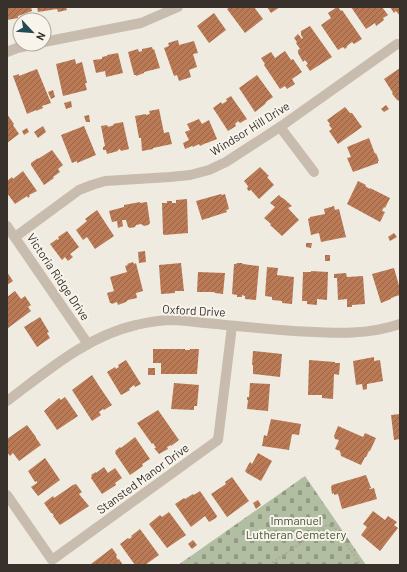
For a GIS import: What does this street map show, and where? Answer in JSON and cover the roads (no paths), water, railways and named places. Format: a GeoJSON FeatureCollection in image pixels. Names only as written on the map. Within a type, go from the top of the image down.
{"type":"FeatureCollection","features":[{"type":"Feature","properties":{"kind":"street"},"geometry":{"type":"LineString","coordinates":[[52,40],[141,23],[178,7]]}},
{"type":"Feature","properties":{"kind":"street","name":"Windsor Hill Drive"},"geometry":{"type":"LineString","coordinates":[[15,237],[79,190],[92,184],[105,181],[190,175],[209,170],[226,162],[280,127],[397,44],[400,44]]}},
{"type":"Feature","properties":{"kind":"street"},"geometry":{"type":"LineString","coordinates":[[280,127],[314,172]]}},
{"type":"Feature","properties":{"kind":"street","name":"Victoria Ridge Drive"},"geometry":{"type":"LineString","coordinates":[[7,226],[88,344]]}},
{"type":"Feature","properties":{"kind":"street","name":"Oxford Drive"},"geometry":{"type":"LineString","coordinates":[[7,401],[61,360],[114,331],[135,325],[174,320],[340,334],[362,332],[392,327],[400,324]]}},
{"type":"Feature","properties":{"kind":"street","name":"Stansted Manor Drive"},"geometry":{"type":"LineString","coordinates":[[7,495],[52,560],[218,440],[232,326]]}},
{"type":"Feature","properties":{"kind":"park label","name":"Immanuel Lutheran Cemetery"},"geometry":{"type":"Point","coordinates":[296,528]}}]}
